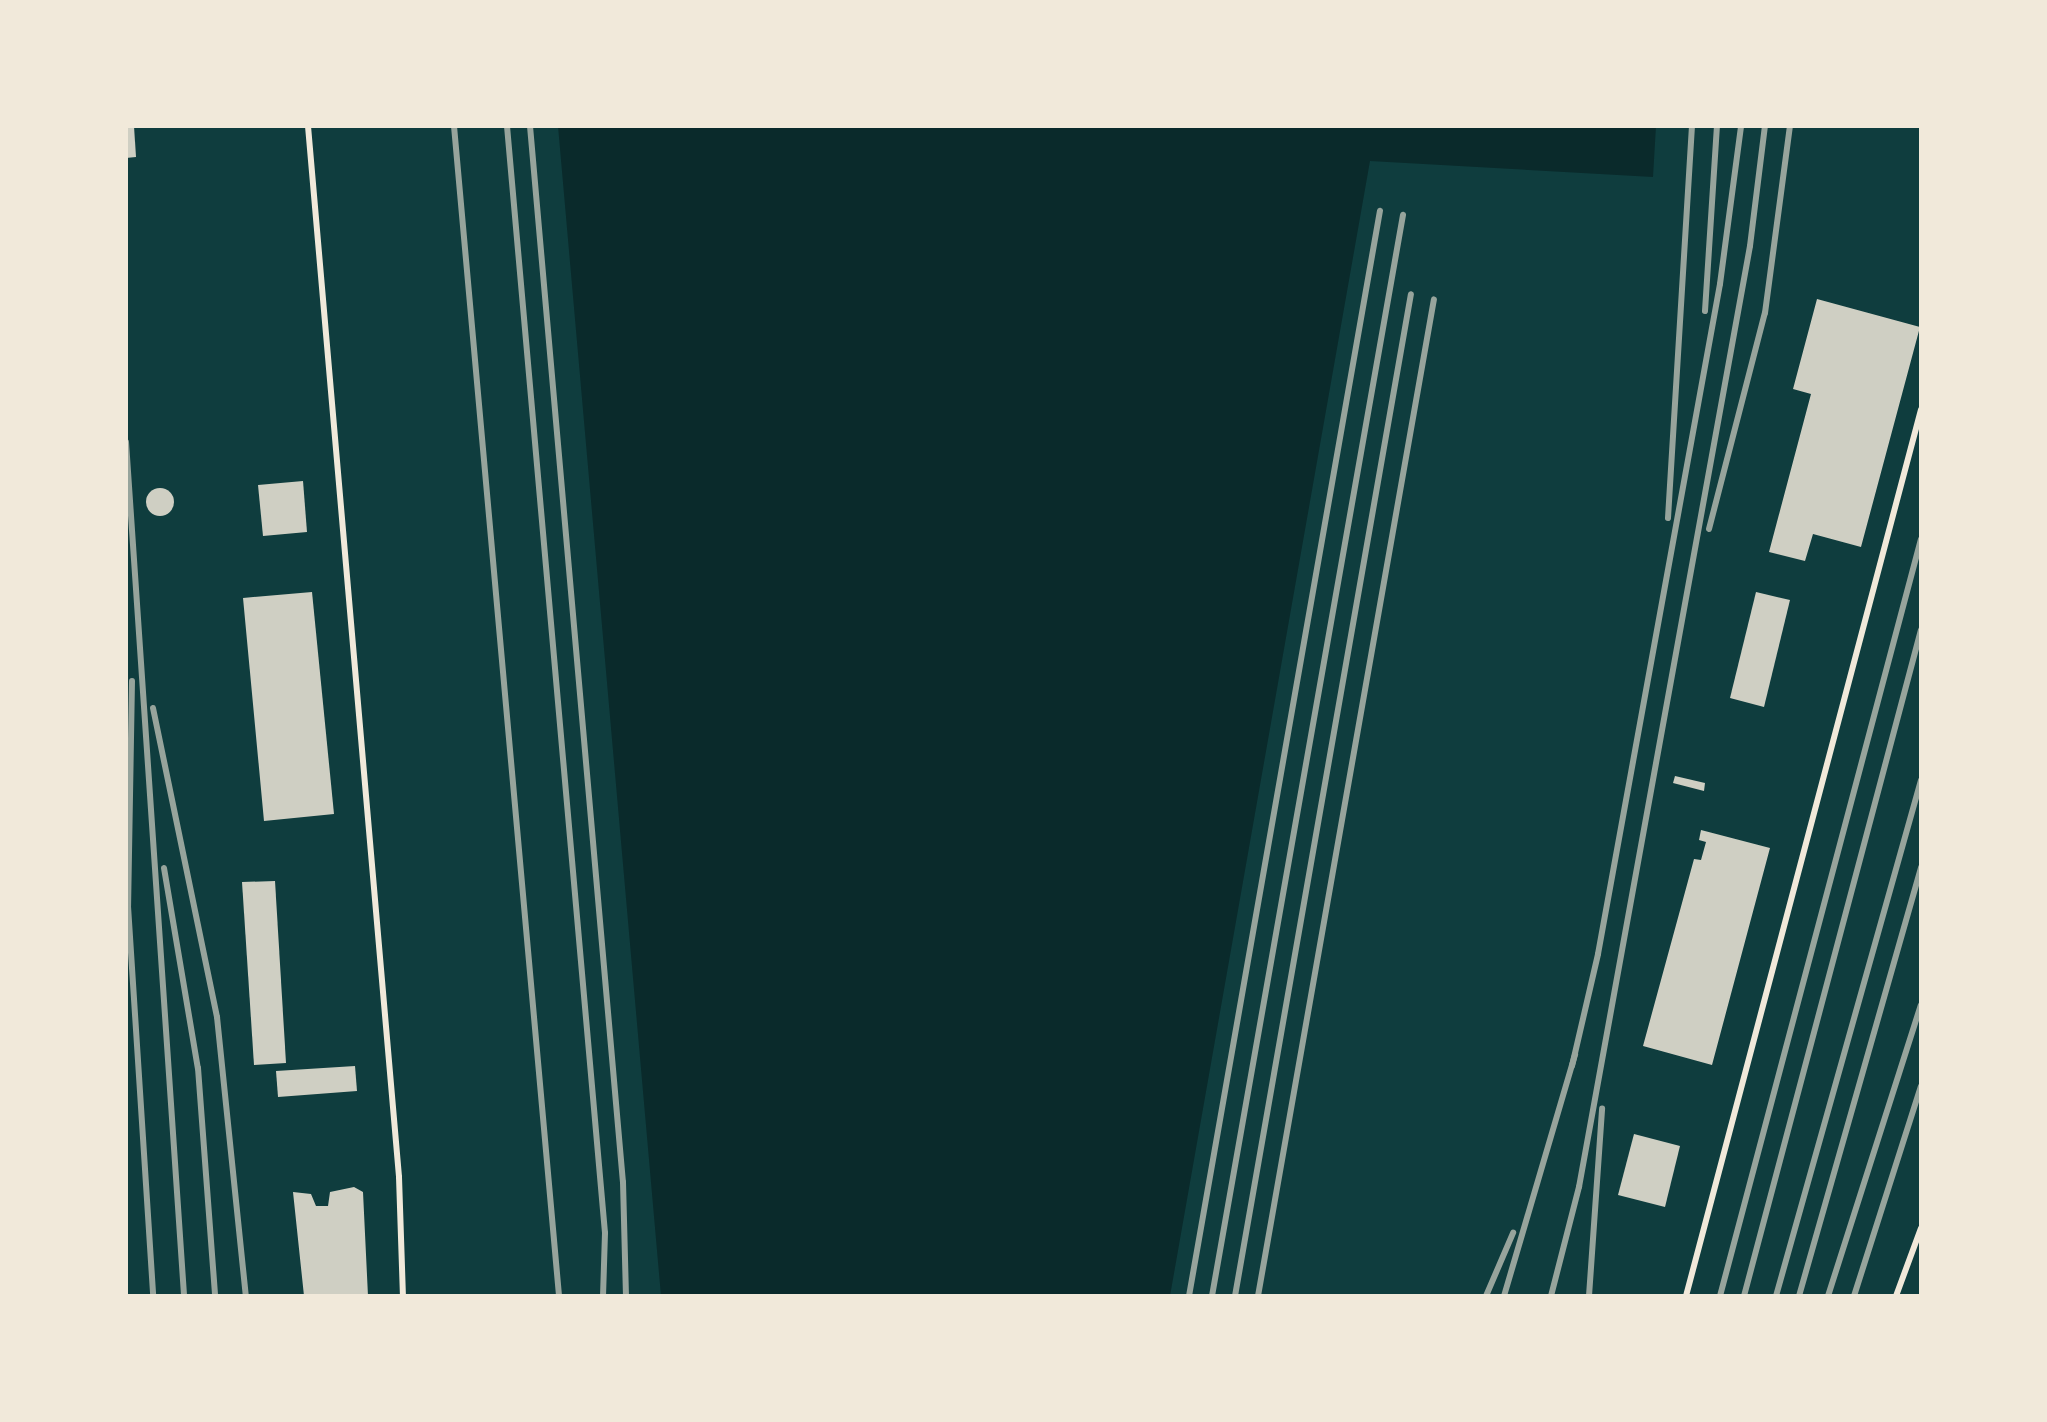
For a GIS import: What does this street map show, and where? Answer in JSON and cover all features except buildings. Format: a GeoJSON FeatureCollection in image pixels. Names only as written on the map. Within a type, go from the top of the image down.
{"type":"FeatureCollection","features":[{"type":"Feature","properties":{"kind":"lane"},"geometry":{"type":"LineString","coordinates":[[308,126],[399,1177],[403,1296]]}},
{"type":"Feature","properties":{"kind":"lane"},"geometry":{"type":"LineString","coordinates":[[1686,1296],[1921,410]]}},
{"type":"Feature","properties":{"kind":"lane"},"geometry":{"type":"LineString","coordinates":[[1896,1296],[1921,1228]]}},
{"type":"Feature","properties":{"kind":"water"},"geometry":{"type":"Polygon","coordinates":[[[558,126],[1656,126],[1653,177],[1370,161],[1170,1296],[661,1296],[558,126]]]}},
{"type":"Feature","properties":{"kind":"railway"},"geometry":{"type":"LineString","coordinates":[[454,126],[559,1296]]}},
{"type":"Feature","properties":{"kind":"railway"},"geometry":{"type":"LineString","coordinates":[[507,126],[605,1233],[603,1296]]}},
{"type":"Feature","properties":{"kind":"railway"},"geometry":{"type":"LineString","coordinates":[[530,126],[623,1182],[626,1296]]}},
{"type":"Feature","properties":{"kind":"railway"},"geometry":{"type":"LineString","coordinates":[[1668,518],[1692,126]]}},
{"type":"Feature","properties":{"kind":"railway"},"geometry":{"type":"LineString","coordinates":[[1705,311],[1717,126]]}},
{"type":"Feature","properties":{"kind":"railway"},"geometry":{"type":"LineString","coordinates":[[1572,1066],[1598,954],[1720,284],[1741,126]]}},
{"type":"Feature","properties":{"kind":"railway"},"geometry":{"type":"LineString","coordinates":[[1551,1296],[1579,1187],[1750,246],[1765,126]]}},
{"type":"Feature","properties":{"kind":"railway"},"geometry":{"type":"LineString","coordinates":[[1709,529],[1765,313],[1790,126]]}},
{"type":"Feature","properties":{"kind":"railway"},"geometry":{"type":"LineString","coordinates":[[1189,1296],[1380,211]]}},
{"type":"Feature","properties":{"kind":"railway"},"geometry":{"type":"LineString","coordinates":[[1212,1296],[1403,215]]}},
{"type":"Feature","properties":{"kind":"railway"},"geometry":{"type":"LineString","coordinates":[[1235,1296],[1411,294]]}},
{"type":"Feature","properties":{"kind":"railway"},"geometry":{"type":"LineString","coordinates":[[1258,1296],[1434,299]]}},
{"type":"Feature","properties":{"kind":"railway"},"geometry":{"type":"LineString","coordinates":[[126,442],[184,1296]]}},
{"type":"Feature","properties":{"kind":"railway"},"geometry":{"type":"LineString","coordinates":[[1720,1296],[1921,539]]}},
{"type":"Feature","properties":{"kind":"railway"},"geometry":{"type":"LineString","coordinates":[[1744,1296],[1921,630]]}},
{"type":"Feature","properties":{"kind":"railway"},"geometry":{"type":"LineString","coordinates":[[132,681],[128,906],[153,1296]]}},
{"type":"Feature","properties":{"kind":"railway"},"geometry":{"type":"LineString","coordinates":[[153,708],[217,1017],[246,1296]]}},
{"type":"Feature","properties":{"kind":"railway"},"geometry":{"type":"LineString","coordinates":[[1776,1296],[1921,780]]}},
{"type":"Feature","properties":{"kind":"railway"},"geometry":{"type":"LineString","coordinates":[[1799,1296],[1921,867]]}},
{"type":"Feature","properties":{"kind":"railway"},"geometry":{"type":"LineString","coordinates":[[164,868],[198,1068],[215,1296]]}},
{"type":"Feature","properties":{"kind":"railway"},"geometry":{"type":"LineString","coordinates":[[1828,1296],[1921,1005]]}},
{"type":"Feature","properties":{"kind":"railway"},"geometry":{"type":"LineString","coordinates":[[1504,1296],[1575,1054]]}},
{"type":"Feature","properties":{"kind":"railway"},"geometry":{"type":"LineString","coordinates":[[1854,1296],[1921,1086]]}},
{"type":"Feature","properties":{"kind":"railway"},"geometry":{"type":"LineString","coordinates":[[1589,1296],[1602,1108]]}},
{"type":"Feature","properties":{"kind":"railway"},"geometry":{"type":"LineString","coordinates":[[1486,1296],[1513,1233]]}}]}
